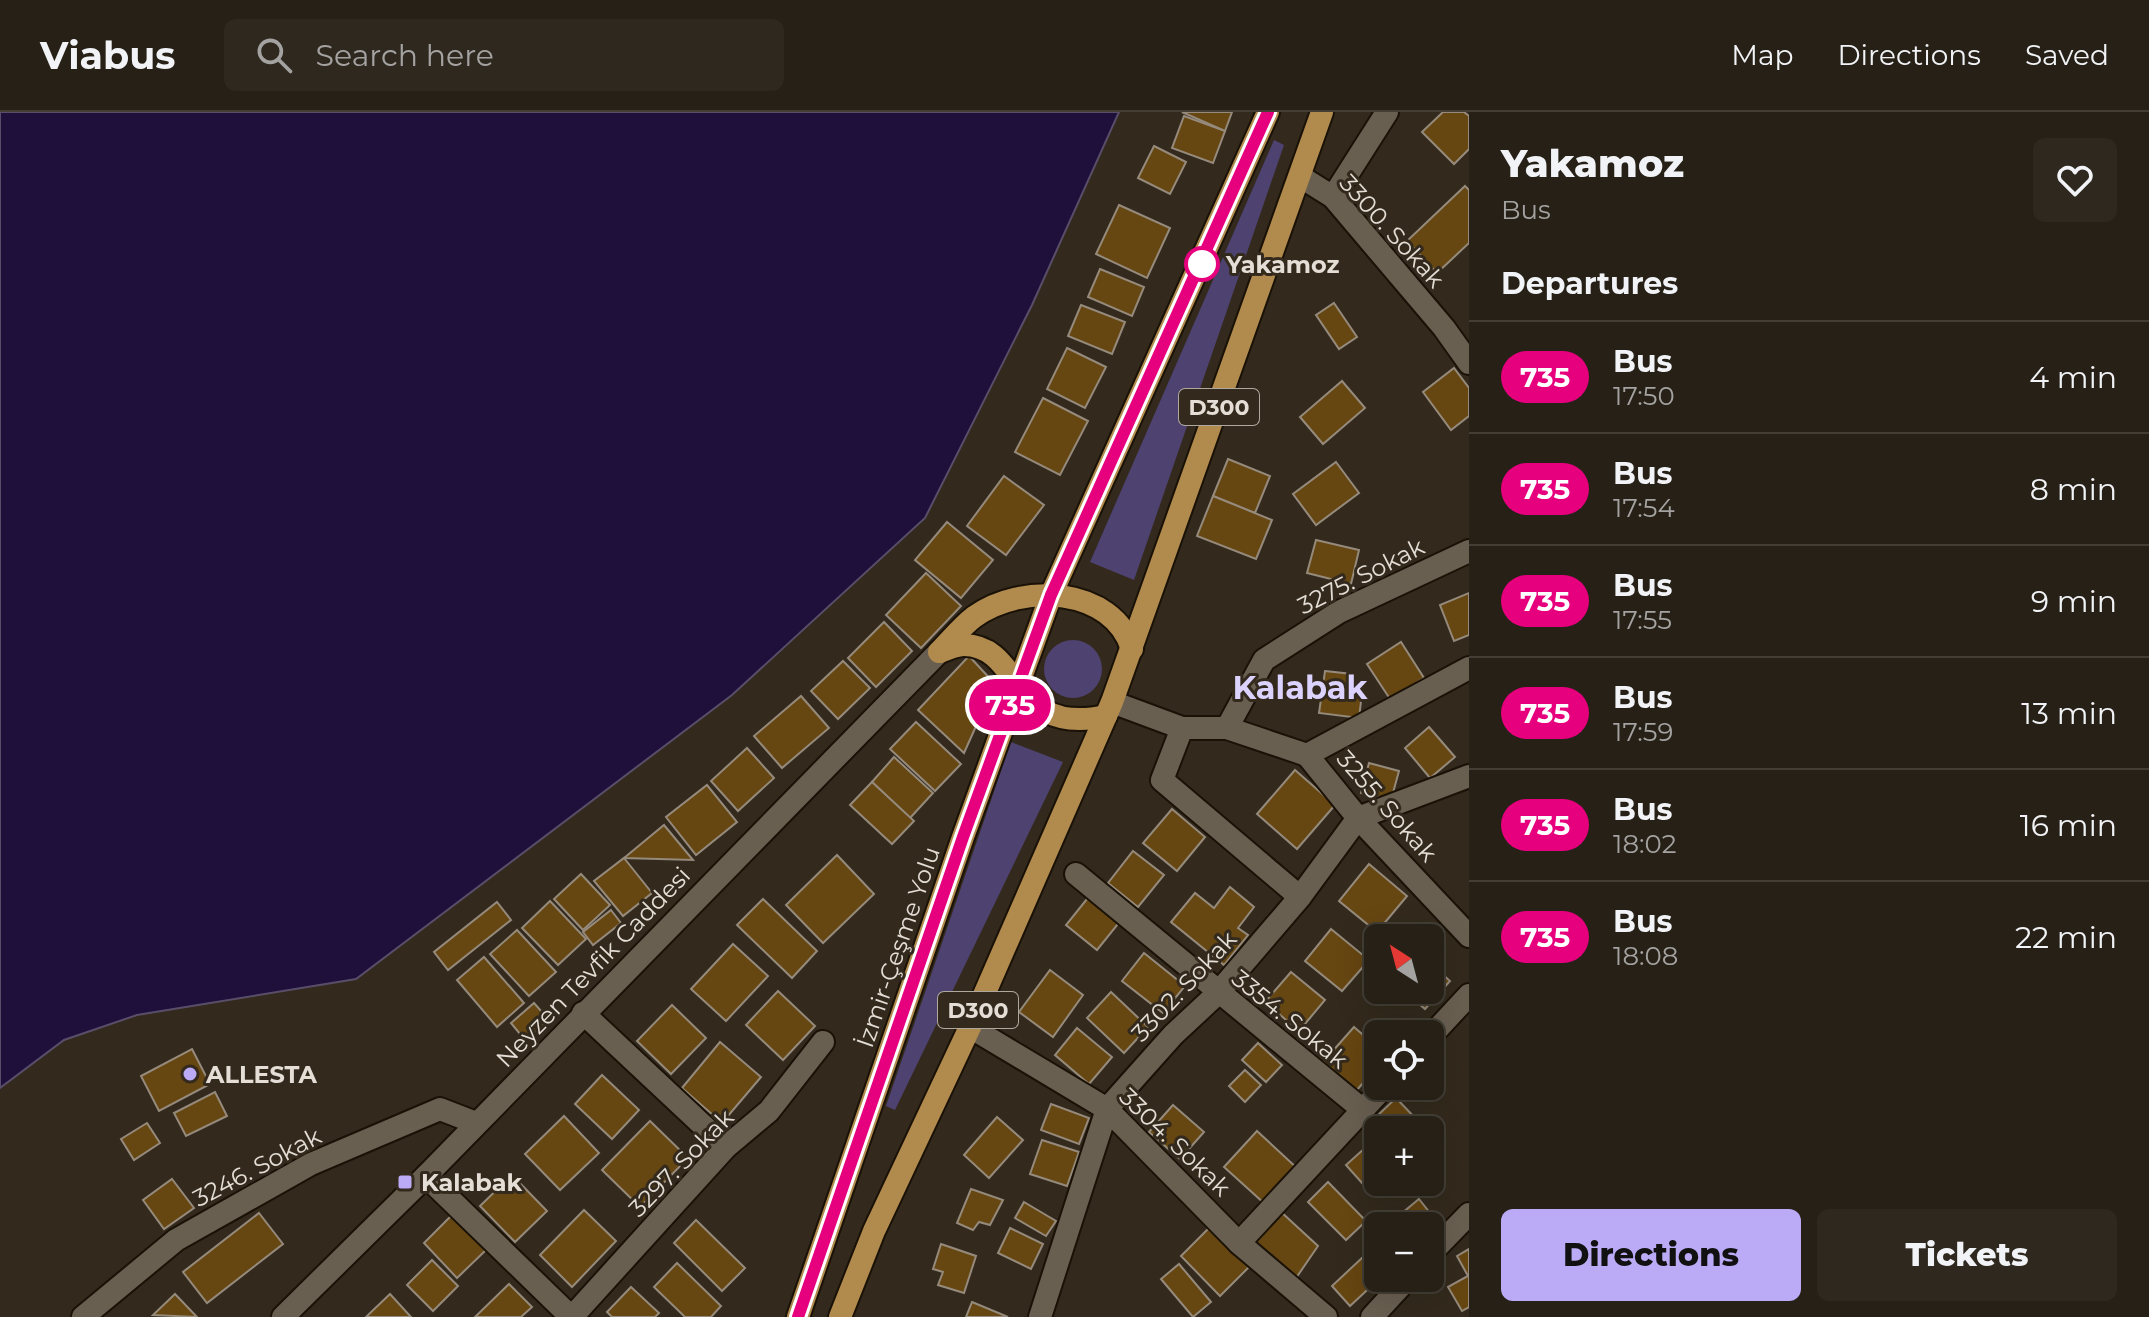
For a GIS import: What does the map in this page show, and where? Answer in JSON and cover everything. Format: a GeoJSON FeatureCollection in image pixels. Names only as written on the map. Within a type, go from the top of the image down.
{"type":"FeatureCollection","features":[{"type":"Feature","properties":{"kind":"highway","name":"D300"},"geometry":{"type":"LineString","coordinates":[[1051,595],[1268,112]]}},
{"type":"Feature","properties":{"kind":"highway","name":"D300"},"geometry":{"type":"LineString","coordinates":[[840,1317],[874,1231],[970,1027],[1109,709],[1322,112]]}},
{"type":"Feature","properties":{"kind":"highway"},"geometry":{"type":"LineString","coordinates":[[939,652],[975,616],[1012,600],[1051,595],[1094,604],[1127,631],[1132,649]]}},
{"type":"Feature","properties":{"kind":"highway","name":"İzmir-Çeşme Yolu"},"geometry":{"type":"LineString","coordinates":[[798,1317],[1051,595]]}},
{"type":"Feature","properties":{"kind":"highway"},"geometry":{"type":"LineString","coordinates":[[939,652],[963,645],[986,650],[1027,700],[1063,719],[1109,709]]}},
{"type":"Feature","properties":{"kind":"street"},"geometry":{"type":"LineString","coordinates":[[1333,197],[1387,112]]}},
{"type":"Feature","properties":{"kind":"street","name":"3300. Sokak"},"geometry":{"type":"LineString","coordinates":[[1301,177],[1333,197],[1444,328],[1469,363]]}},
{"type":"Feature","properties":{"kind":"street","name":"3275. Sokak"},"geometry":{"type":"LineString","coordinates":[[1227,728],[1264,660],[1339,612],[1469,551]]}},
{"type":"Feature","properties":{"kind":"street","name":"Neyzen Tevfik Caddesi"},"geometry":{"type":"LineString","coordinates":[[291,1314],[939,652]]}},
{"type":"Feature","properties":{"kind":"street"},"geometry":{"type":"LineString","coordinates":[[1307,755],[1469,668]]}},
{"type":"Feature","properties":{"kind":"street","name":"3255. Sokak"},"geometry":{"type":"LineString","coordinates":[[1109,709],[1182,728],[1227,728],[1307,755],[1358,818],[1469,936]]}},
{"type":"Feature","properties":{"kind":"street"},"geometry":{"type":"LineString","coordinates":[[1182,728],[1162,780],[1300,897]]}},
{"type":"Feature","properties":{"kind":"street"},"geometry":{"type":"LineString","coordinates":[[1358,818],[1469,776]]}},
{"type":"Feature","properties":{"kind":"street","name":"3302. Sokak"},"geometry":{"type":"LineString","coordinates":[[1040,1317],[1107,1109],[1173,1035],[1217,994],[1300,897],[1358,818]]}},
{"type":"Feature","properties":{"kind":"street","name":"3354. Sokak"},"geometry":{"type":"LineString","coordinates":[[1076,874],[1217,994],[1363,1110]]}},
{"type":"Feature","properties":{"kind":"street"},"geometry":{"type":"LineString","coordinates":[[1444,1022],[1469,995]]}},
{"type":"Feature","properties":{"kind":"street"},"geometry":{"type":"LineString","coordinates":[[583,1013],[726,1147]]}},
{"type":"Feature","properties":{"kind":"street","name":"3304. Sokak"},"geometry":{"type":"LineString","coordinates":[[970,1027],[1107,1109],[1239,1243],[1326,1317]]}},
{"type":"Feature","properties":{"kind":"street","name":"3297. Sokak"},"geometry":{"type":"LineString","coordinates":[[572,1317],[726,1147],[769,1111],[823,1042]]}},
{"type":"Feature","properties":{"kind":"street"},"geometry":{"type":"LineString","coordinates":[[1239,1243],[1372,1100]]}},
{"type":"Feature","properties":{"kind":"street","name":"3246. Sokak"},"geometry":{"type":"LineString","coordinates":[[83,1317],[176,1240],[311,1164],[440,1109],[476,1123]]}},
{"type":"Feature","properties":{"kind":"street"},"geometry":{"type":"LineString","coordinates":[[426,1176],[572,1317]]}},
{"type":"Feature","properties":{"kind":"street"},"geometry":{"type":"LineString","coordinates":[[1444,1240],[1469,1214]]}},
{"type":"Feature","properties":{"kind":"street"},"geometry":{"type":"LineString","coordinates":[[1372,1317],[1395,1292]]}},
{"type":"Feature","properties":{"kind":"shaded area"},"geometry":{"type":"Polygon","coordinates":[[[0,112],[1119,112],[1032,305],[925,518],[732,695],[356,979],[137,1015],[64,1040],[0,1088],[0,112]]]}},
{"type":"Feature","properties":{"kind":"shaded area"},"geometry":{"type":"Polygon","coordinates":[[[1274,140],[1284,145],[1134,580],[1090,562],[1274,140]]]}},
{"type":"Feature","properties":{"kind":"shaded area"},"geometry":{"type":"Polygon","coordinates":[[[1073,640],[1094,648],[1102,669],[1094,690],[1073,698],[1052,690],[1044,669],[1052,648],[1073,640]]]}},
{"type":"Feature","properties":{"kind":"shaded area"},"geometry":{"type":"Polygon","coordinates":[[[1011,742],[1063,762],[895,1110],[886,1106],[1011,742]]]}},
{"type":"Feature","properties":{"kind":"building"},"geometry":{"type":"Polygon","coordinates":[[[1182,112],[1232,112],[1225,131],[1182,112]]]}},
{"type":"Feature","properties":{"kind":"building"},"geometry":{"type":"Polygon","coordinates":[[[1443,112],[1464,112],[1469,116],[1469,149],[1454,164],[1422,132],[1443,112]]]}},
{"type":"Feature","properties":{"kind":"building"},"geometry":{"type":"Polygon","coordinates":[[[1184,116],[1225,131],[1213,163],[1172,148],[1184,116]]]}},
{"type":"Feature","properties":{"kind":"building"},"geometry":{"type":"Polygon","coordinates":[[[1154,146],[1186,162],[1170,194],[1138,178],[1154,146]]]}},
{"type":"Feature","properties":{"kind":"building"},"geometry":{"type":"Polygon","coordinates":[[[1465,186],[1469,190],[1469,243],[1437,273],[1407,241],[1465,186]]]}},
{"type":"Feature","properties":{"kind":"building"},"geometry":{"type":"Polygon","coordinates":[[[1119,205],[1170,228],[1147,278],[1096,254],[1119,205]]]}},
{"type":"Feature","properties":{"kind":"building"},"geometry":{"type":"Polygon","coordinates":[[[1100,269],[1144,287],[1132,316],[1088,297],[1100,269]]]}},
{"type":"Feature","properties":{"kind":"building"},"geometry":{"type":"Polygon","coordinates":[[[1334,303],[1357,337],[1339,349],[1316,315],[1334,303]]]}},
{"type":"Feature","properties":{"kind":"building"},"geometry":{"type":"Polygon","coordinates":[[[1081,305],[1125,322],[1112,354],[1068,336],[1081,305]]]}},
{"type":"Feature","properties":{"kind":"building"},"geometry":{"type":"Polygon","coordinates":[[[1067,348],[1106,367],[1085,408],[1047,389],[1067,348]]]}},
{"type":"Feature","properties":{"kind":"building"},"geometry":{"type":"Polygon","coordinates":[[[1454,368],[1469,388],[1469,416],[1451,430],[1423,392],[1454,368]]]}},
{"type":"Feature","properties":{"kind":"building"},"geometry":{"type":"Polygon","coordinates":[[[1342,381],[1365,408],[1323,444],[1300,417],[1342,381]]]}},
{"type":"Feature","properties":{"kind":"building"},"geometry":{"type":"Polygon","coordinates":[[[1043,398],[1088,421],[1060,475],[1015,452],[1043,398]]]}},
{"type":"Feature","properties":{"kind":"building"},"geometry":{"type":"Polygon","coordinates":[[[1228,459],[1270,476],[1255,513],[1213,496],[1228,459]]]}},
{"type":"Feature","properties":{"kind":"building"},"geometry":{"type":"Polygon","coordinates":[[[1336,462],[1359,493],[1316,525],[1293,494],[1336,462]]]}},
{"type":"Feature","properties":{"kind":"building"},"geometry":{"type":"Polygon","coordinates":[[[1004,476],[1044,505],[1006,555],[967,526],[1004,476]]]}},
{"type":"Feature","properties":{"kind":"building"},"geometry":{"type":"Polygon","coordinates":[[[1213,496],[1272,520],[1256,559],[1197,536],[1213,496]]]}},
{"type":"Feature","properties":{"kind":"building"},"geometry":{"type":"Polygon","coordinates":[[[947,522],[993,560],[961,598],[915,560],[947,522]]]}},
{"type":"Feature","properties":{"kind":"building"},"geometry":{"type":"Polygon","coordinates":[[[1316,540],[1359,550],[1351,584],[1307,573],[1316,540]]]}},
{"type":"Feature","properties":{"kind":"building"},"geometry":{"type":"Polygon","coordinates":[[[926,573],[961,606],[921,648],[886,615],[926,573]]]}},
{"type":"Feature","properties":{"kind":"building"},"geometry":{"type":"Polygon","coordinates":[[[1469,593],[1469,635],[1454,641],[1440,605],[1469,593]]]}},
{"type":"Feature","properties":{"kind":"building"},"geometry":{"type":"Polygon","coordinates":[[[884,622],[912,651],[876,687],[848,658],[884,622]]]}},
{"type":"Feature","properties":{"kind":"building"},"geometry":{"type":"Polygon","coordinates":[[[1401,642],[1424,678],[1390,699],[1367,664],[1401,642]]]}},
{"type":"Feature","properties":{"kind":"building"},"geometry":{"type":"Polygon","coordinates":[[[969,656],[995,684],[964,753],[918,710],[969,656]]]}},
{"type":"Feature","properties":{"kind":"building"},"geometry":{"type":"Polygon","coordinates":[[[843,661],[870,688],[838,719],[811,691],[843,661]]]}},
{"type":"Feature","properties":{"kind":"building"},"geometry":{"type":"Polygon","coordinates":[[[1325,671],[1352,674],[1354,684],[1363,685],[1359,718],[1319,713],[1325,671]]]}},
{"type":"Feature","properties":{"kind":"building"},"geometry":{"type":"Polygon","coordinates":[[[801,696],[829,728],[782,768],[754,736],[801,696]]]}},
{"type":"Feature","properties":{"kind":"building"},"geometry":{"type":"Polygon","coordinates":[[[916,722],[961,764],[935,791],[890,749],[916,722]]]}},
{"type":"Feature","properties":{"kind":"building"},"geometry":{"type":"Polygon","coordinates":[[[1429,727],[1455,757],[1430,778],[1405,748],[1429,727]]]}},
{"type":"Feature","properties":{"kind":"building"},"geometry":{"type":"Polygon","coordinates":[[[747,748],[774,778],[738,811],[711,781],[747,748]]]}},
{"type":"Feature","properties":{"kind":"building"},"geometry":{"type":"Polygon","coordinates":[[[894,757],[933,793],[910,818],[872,782],[894,757]]]}},
{"type":"Feature","properties":{"kind":"building"},"geometry":{"type":"Polygon","coordinates":[[[1369,763],[1399,771],[1391,800],[1361,793],[1369,763]]]}},
{"type":"Feature","properties":{"kind":"building"},"geometry":{"type":"Polygon","coordinates":[[[1295,770],[1335,805],[1297,849],[1257,814],[1295,770]]]}},
{"type":"Feature","properties":{"kind":"building"},"geometry":{"type":"Polygon","coordinates":[[[872,782],[914,821],[892,844],[850,805],[872,782]]]}},
{"type":"Feature","properties":{"kind":"building"},"geometry":{"type":"Polygon","coordinates":[[[707,785],[737,822],[696,855],[666,817],[707,785]]]}},
{"type":"Feature","properties":{"kind":"building"},"geometry":{"type":"Polygon","coordinates":[[[1172,809],[1205,837],[1177,871],[1143,843],[1172,809]]]}},
{"type":"Feature","properties":{"kind":"building"},"geometry":{"type":"Polygon","coordinates":[[[664,825],[693,860],[624,858],[664,825]]]}},
{"type":"Feature","properties":{"kind":"building"},"geometry":{"type":"Polygon","coordinates":[[[1133,851],[1164,875],[1138,907],[1108,883],[1133,851]]]}},
{"type":"Feature","properties":{"kind":"building"},"geometry":{"type":"Polygon","coordinates":[[[837,855],[874,894],[823,943],[786,905],[837,855]]]}},
{"type":"Feature","properties":{"kind":"building"},"geometry":{"type":"Polygon","coordinates":[[[624,858],[652,893],[623,916],[594,881],[624,858]]]}},
{"type":"Feature","properties":{"kind":"building"},"geometry":{"type":"Polygon","coordinates":[[[1369,864],[1407,896],[1384,924],[1367,924],[1339,901],[1369,864]]]}},
{"type":"Feature","properties":{"kind":"building"},"geometry":{"type":"Polygon","coordinates":[[[581,874],[610,905],[583,930],[554,899],[581,874]]]}},
{"type":"Feature","properties":{"kind":"building"},"geometry":{"type":"Polygon","coordinates":[[[1230,887],[1254,907],[1238,928],[1248,935],[1224,965],[1171,922],[1195,893],[1214,908],[1230,887]]]}},
{"type":"Feature","properties":{"kind":"building"},"geometry":{"type":"Polygon","coordinates":[[[1091,894],[1122,919],[1097,950],[1066,925],[1091,894]]]}},
{"type":"Feature","properties":{"kind":"building"},"geometry":{"type":"Polygon","coordinates":[[[763,899],[817,951],[792,978],[737,925],[763,899]]]}},
{"type":"Feature","properties":{"kind":"building"},"geometry":{"type":"Polygon","coordinates":[[[550,901],[586,939],[558,965],[522,928],[550,901]]]}},
{"type":"Feature","properties":{"kind":"building"},"geometry":{"type":"Polygon","coordinates":[[[497,902],[511,920],[448,970],[434,952],[497,902]]]}},
{"type":"Feature","properties":{"kind":"building"},"geometry":{"type":"Polygon","coordinates":[[[611,910],[621,923],[593,945],[583,932],[611,910]]]}},
{"type":"Feature","properties":{"kind":"building"},"geometry":{"type":"Polygon","coordinates":[[[1331,929],[1364,956],[1364,966],[1342,991],[1305,961],[1331,929]]]}},
{"type":"Feature","properties":{"kind":"building"},"geometry":{"type":"Polygon","coordinates":[[[517,930],[556,972],[529,996],[490,954],[517,930]]]}},
{"type":"Feature","properties":{"kind":"building"},"geometry":{"type":"Polygon","coordinates":[[[733,944],[768,976],[726,1021],[691,989],[733,944]]]}},
{"type":"Feature","properties":{"kind":"building"},"geometry":{"type":"Polygon","coordinates":[[[1144,953],[1185,986],[1163,1013],[1122,981],[1144,953]]]}},
{"type":"Feature","properties":{"kind":"building"},"geometry":{"type":"Polygon","coordinates":[[[484,957],[524,1003],[497,1027],[457,980],[484,957]]]}},
{"type":"Feature","properties":{"kind":"building"},"geometry":{"type":"Polygon","coordinates":[[[1050,970],[1083,995],[1053,1037],[1019,1012],[1050,970]]]}},
{"type":"Feature","properties":{"kind":"building"},"geometry":{"type":"Polygon","coordinates":[[[1291,972],[1325,1000],[1299,1031],[1265,1002],[1291,972]]]}},
{"type":"Feature","properties":{"kind":"building"},"geometry":{"type":"Polygon","coordinates":[[[778,991],[815,1026],[783,1060],[746,1025],[778,991]]]}},
{"type":"Feature","properties":{"kind":"building"},"geometry":{"type":"Polygon","coordinates":[[[1111,992],[1148,1027],[1124,1053],[1087,1018],[1111,992]]]}},
{"type":"Feature","properties":{"kind":"building"},"geometry":{"type":"Polygon","coordinates":[[[534,1003],[549,1020],[525,1040],[511,1023],[534,1003]]]}},
{"type":"Feature","properties":{"kind":"building"},"geometry":{"type":"Polygon","coordinates":[[[672,1005],[706,1038],[671,1074],[637,1041],[672,1005]]]}},
{"type":"Feature","properties":{"kind":"building"},"geometry":{"type":"Polygon","coordinates":[[[1354,1027],[1364,1036],[1364,1082],[1356,1091],[1323,1062],[1354,1027]]]}},
{"type":"Feature","properties":{"kind":"building"},"geometry":{"type":"Polygon","coordinates":[[[1077,1028],[1112,1057],[1089,1084],[1055,1055],[1077,1028]]]}},
{"type":"Feature","properties":{"kind":"building"},"geometry":{"type":"Polygon","coordinates":[[[720,1042],[761,1077],[722,1123],[682,1088],[720,1042]]]}},
{"type":"Feature","properties":{"kind":"building"},"geometry":{"type":"Polygon","coordinates":[[[1258,1043],[1282,1065],[1266,1082],[1242,1060],[1258,1043]]]}},
{"type":"Feature","properties":{"kind":"building"},"geometry":{"type":"Polygon","coordinates":[[[192,1049],[210,1084],[159,1111],[141,1076],[192,1049]]]}},
{"type":"Feature","properties":{"kind":"building"},"geometry":{"type":"Polygon","coordinates":[[[1245,1070],[1261,1085],[1245,1102],[1229,1086],[1245,1070]]]}},
{"type":"Feature","properties":{"kind":"building"},"geometry":{"type":"Polygon","coordinates":[[[602,1075],[639,1110],[612,1139],[575,1104],[602,1075]]]}},
{"type":"Feature","properties":{"kind":"building"},"geometry":{"type":"Polygon","coordinates":[[[215,1092],[227,1116],[186,1136],[174,1113],[215,1092]]]}},
{"type":"Feature","properties":{"kind":"building"},"geometry":{"type":"Polygon","coordinates":[[[1394,1100],[1398,1100],[1413,1116],[1377,1116],[1394,1100]]]}},
{"type":"Feature","properties":{"kind":"building"},"geometry":{"type":"Polygon","coordinates":[[[1051,1104],[1089,1118],[1079,1144],[1041,1130],[1051,1104]]]}},
{"type":"Feature","properties":{"kind":"building"},"geometry":{"type":"Polygon","coordinates":[[[1173,1105],[1204,1132],[1180,1159],[1149,1132],[1173,1105]]]}},
{"type":"Feature","properties":{"kind":"building"},"geometry":{"type":"Polygon","coordinates":[[[564,1116],[599,1153],[560,1190],[525,1154],[564,1116]]]}},
{"type":"Feature","properties":{"kind":"building"},"geometry":{"type":"Polygon","coordinates":[[[997,1117],[1023,1140],[989,1178],[964,1155],[997,1117]]]}},
{"type":"Feature","properties":{"kind":"building"},"geometry":{"type":"Polygon","coordinates":[[[650,1121],[688,1158],[640,1207],[602,1170],[650,1121]]]}},
{"type":"Feature","properties":{"kind":"building"},"geometry":{"type":"Polygon","coordinates":[[[147,1123],[160,1143],[134,1160],[121,1139],[147,1123]]]}},
{"type":"Feature","properties":{"kind":"building"},"geometry":{"type":"Polygon","coordinates":[[[1257,1131],[1298,1169],[1265,1204],[1224,1167],[1257,1131]]]}},
{"type":"Feature","properties":{"kind":"building"},"geometry":{"type":"Polygon","coordinates":[[[1042,1140],[1079,1152],[1067,1186],[1030,1174],[1042,1140]]]}},
{"type":"Feature","properties":{"kind":"building"},"geometry":{"type":"Polygon","coordinates":[[[1364,1149],[1364,1185],[1346,1165],[1364,1149]]]}},
{"type":"Feature","properties":{"kind":"building"},"geometry":{"type":"Polygon","coordinates":[[[512,1175],[547,1211],[515,1242],[480,1206],[512,1175]]]}},
{"type":"Feature","properties":{"kind":"building"},"geometry":{"type":"Polygon","coordinates":[[[172,1179],[194,1208],[164,1229],[143,1200],[172,1179]]]}},
{"type":"Feature","properties":{"kind":"building"},"geometry":{"type":"Polygon","coordinates":[[[1328,1182],[1364,1219],[1364,1223],[1346,1240],[1308,1202],[1328,1182]]]}},
{"type":"Feature","properties":{"kind":"building"},"geometry":{"type":"Polygon","coordinates":[[[971,1189],[1003,1200],[990,1225],[979,1222],[973,1230],[957,1223],[971,1189]]]}},
{"type":"Feature","properties":{"kind":"building"},"geometry":{"type":"Polygon","coordinates":[[[1419,1199],[1429,1212],[1403,1212],[1419,1199]]]}},
{"type":"Feature","properties":{"kind":"building"},"geometry":{"type":"Polygon","coordinates":[[[1024,1202],[1056,1221],[1046,1236],[1015,1218],[1024,1202]]]}},
{"type":"Feature","properties":{"kind":"building"},"geometry":{"type":"Polygon","coordinates":[[[584,1210],[616,1241],[572,1287],[540,1255],[584,1210]]]}},
{"type":"Feature","properties":{"kind":"building"},"geometry":{"type":"Polygon","coordinates":[[[1280,1211],[1318,1246],[1294,1281],[1254,1240],[1280,1211]]]}},
{"type":"Feature","properties":{"kind":"building"},"geometry":{"type":"Polygon","coordinates":[[[259,1213],[283,1244],[207,1303],[183,1272],[259,1213]]]}},
{"type":"Feature","properties":{"kind":"building"},"geometry":{"type":"Polygon","coordinates":[[[452,1215],[486,1250],[457,1278],[424,1243],[452,1215]]]}},
{"type":"Feature","properties":{"kind":"building"},"geometry":{"type":"Polygon","coordinates":[[[696,1220],[745,1268],[722,1291],[674,1243],[696,1220]]]}},
{"type":"Feature","properties":{"kind":"building"},"geometry":{"type":"Polygon","coordinates":[[[1210,1227],[1249,1267],[1220,1296],[1181,1256],[1210,1227]]]}},
{"type":"Feature","properties":{"kind":"building"},"geometry":{"type":"Polygon","coordinates":[[[1010,1228],[1043,1244],[1031,1269],[998,1253],[1010,1228]]]}},
{"type":"Feature","properties":{"kind":"building"},"geometry":{"type":"Polygon","coordinates":[[[941,1244],[976,1256],[964,1293],[938,1285],[943,1272],[933,1269],[941,1244]]]}},
{"type":"Feature","properties":{"kind":"building"},"geometry":{"type":"Polygon","coordinates":[[[1469,1249],[1469,1307],[1462,1311],[1448,1287],[1468,1276],[1457,1256],[1469,1249]]]}},
{"type":"Feature","properties":{"kind":"building"},"geometry":{"type":"Polygon","coordinates":[[[1364,1256],[1365,1292],[1350,1306],[1332,1286],[1364,1256]]]}},
{"type":"Feature","properties":{"kind":"building"},"geometry":{"type":"Polygon","coordinates":[[[432,1260],[458,1286],[433,1311],[407,1285],[432,1260]]]}},
{"type":"Feature","properties":{"kind":"building"},"geometry":{"type":"Polygon","coordinates":[[[677,1263],[721,1306],[711,1317],[685,1317],[654,1287],[677,1263]]]}},
{"type":"Feature","properties":{"kind":"building"},"geometry":{"type":"Polygon","coordinates":[[[1179,1264],[1211,1302],[1193,1317],[1161,1279],[1179,1264]]]}},
{"type":"Feature","properties":{"kind":"building"},"geometry":{"type":"Polygon","coordinates":[[[509,1284],[532,1307],[521,1317],[475,1317],[509,1284]]]}},
{"type":"Feature","properties":{"kind":"building"},"geometry":{"type":"Polygon","coordinates":[[[631,1287],[659,1313],[655,1317],[612,1317],[607,1312],[631,1287]]]}},
{"type":"Feature","properties":{"kind":"building"},"geometry":{"type":"Polygon","coordinates":[[[175,1294],[197,1317],[153,1315],[175,1294]]]}},
{"type":"Feature","properties":{"kind":"building"},"geometry":{"type":"Polygon","coordinates":[[[390,1294],[411,1317],[366,1317],[390,1294]]]}},
{"type":"Feature","properties":{"kind":"building"},"geometry":{"type":"Polygon","coordinates":[[[972,1302],[1008,1317],[966,1317],[972,1302]]]}},
{"type":"Feature","properties":{"kind":"bus line","name":"735"},"geometry":{"type":"LineString","coordinates":[[798,1317],[963,837],[1051,595],[1261,134],[1268,112]]}},
{"type":"Feature","properties":{"kind":"place","name":"Yakamoz"},"geometry":{"type":"Point","coordinates":[1202,264]}},
{"type":"Feature","properties":{"kind":"place","name":"ALLESTA"},"geometry":{"type":"Point","coordinates":[190,1074]}},
{"type":"Feature","properties":{"kind":"place","name":"Kalabak"},"geometry":{"type":"Point","coordinates":[405,1182]}},
{"type":"Feature","properties":{"kind":"district","name":"Kalabak"},"geometry":{"type":"Point","coordinates":[1300,687]}}]}
